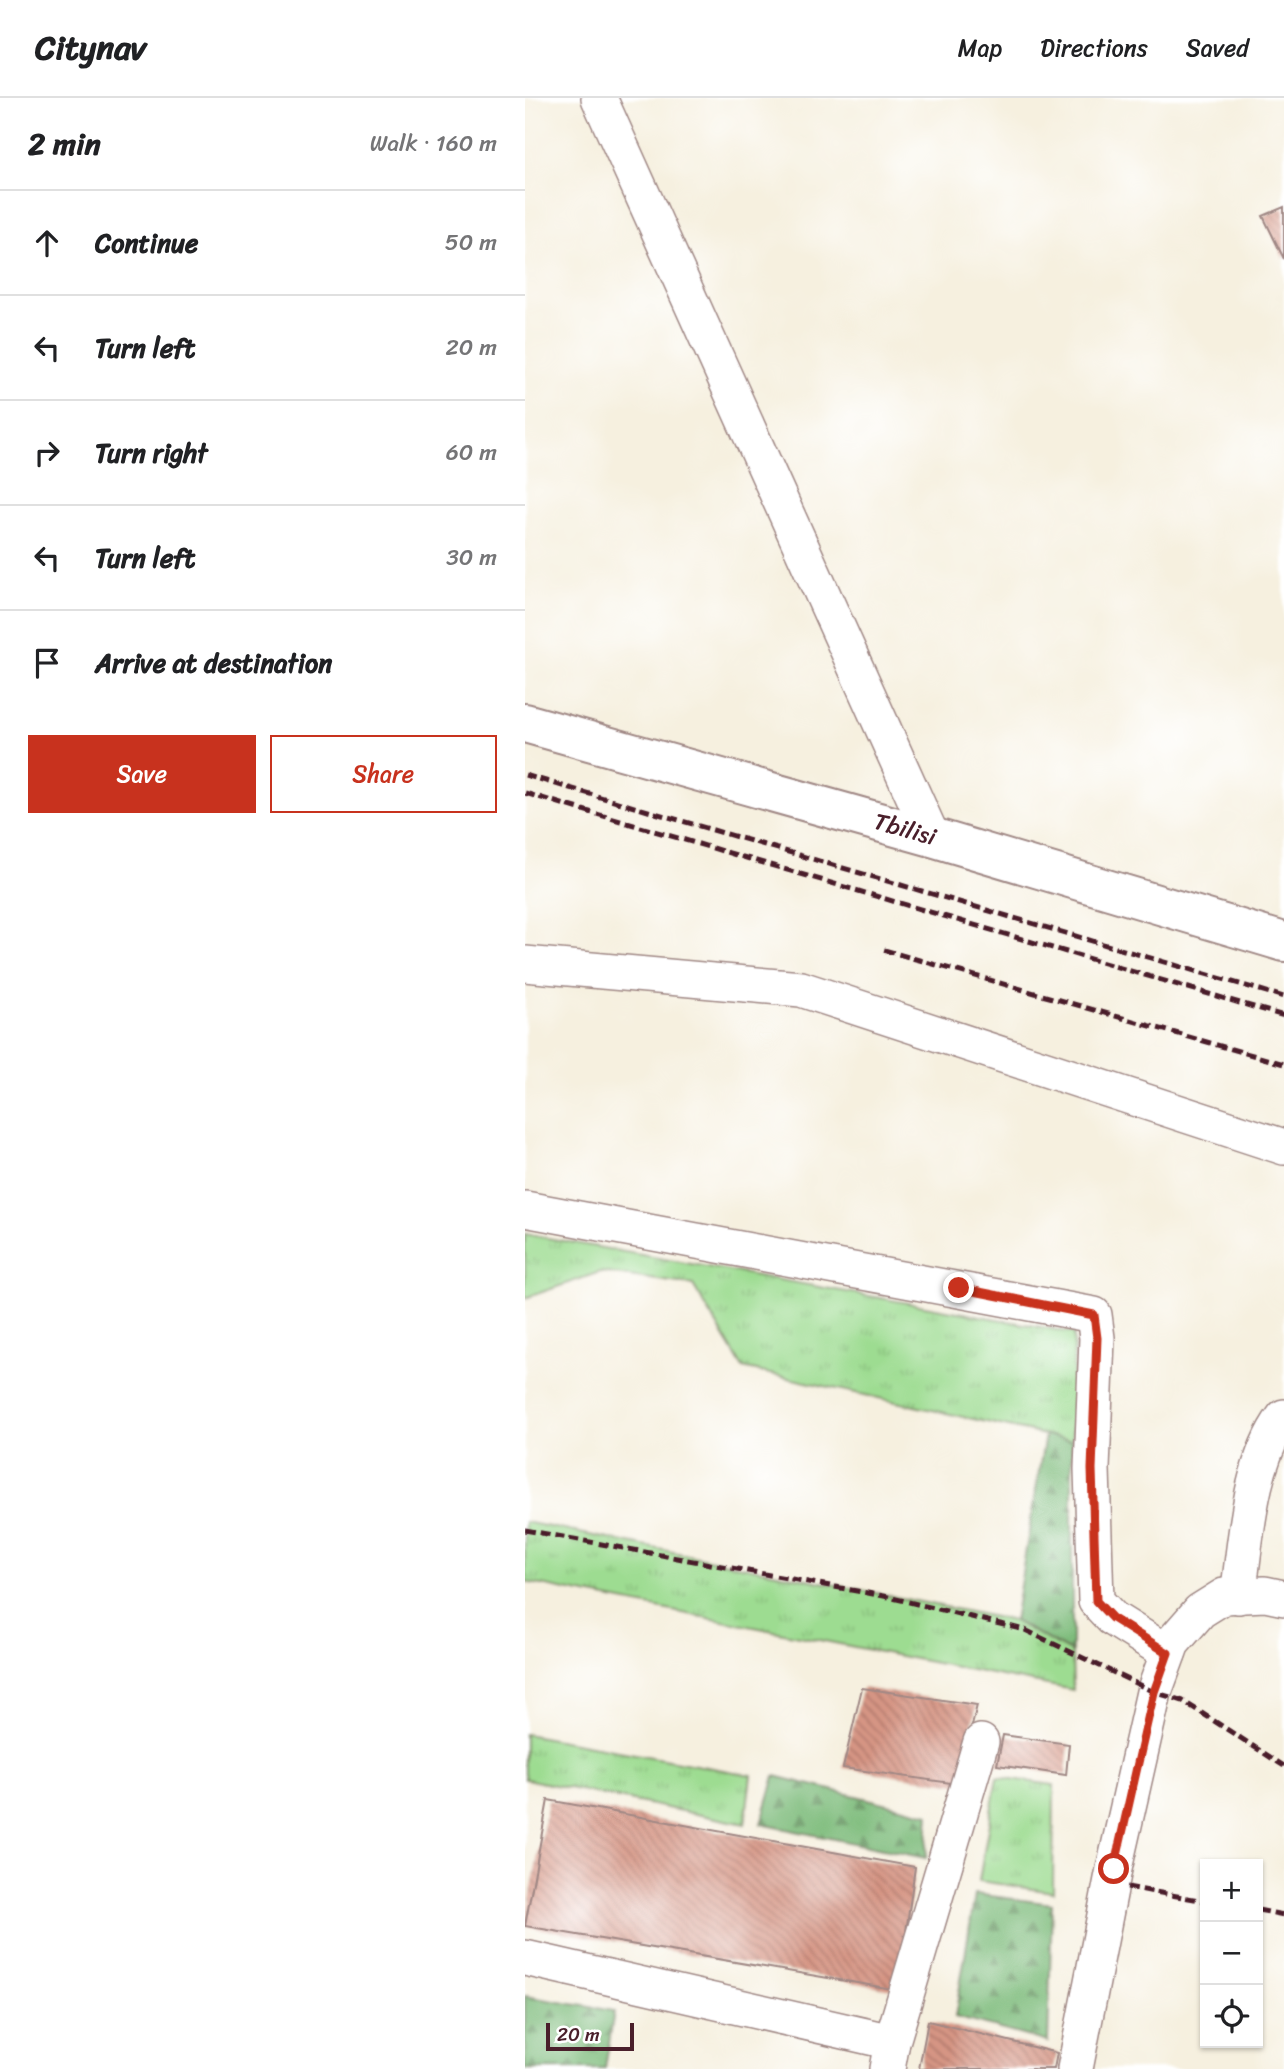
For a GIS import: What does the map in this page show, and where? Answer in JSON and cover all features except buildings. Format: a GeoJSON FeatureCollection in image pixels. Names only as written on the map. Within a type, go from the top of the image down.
{"type":"FeatureCollection","features":[{"type":"Feature","properties":{"kind":"main road","name":"Tbilisi"},"geometry":{"type":"LineString","coordinates":[[525,723],[932,837],[1284,942]]}},
{"type":"Feature","properties":{"kind":"street"},"geometry":{"type":"LineString","coordinates":[[599,98],[932,837]]}},
{"type":"Feature","properties":{"kind":"street"},"geometry":{"type":"LineString","coordinates":[[525,964],[801,989],[1284,1147]]}},
{"type":"Feature","properties":{"kind":"street"},"geometry":{"type":"LineString","coordinates":[[525,1209],[1094,1315],[1097,1338],[1092,1469],[1096,1601],[1112,1618],[1168,1653]]}},
{"type":"Feature","properties":{"kind":"street"},"geometry":{"type":"LineString","coordinates":[[1238,1596],[1250,1511],[1260,1465],[1284,1417]]}},
{"type":"Feature","properties":{"kind":"street"},"geometry":{"type":"LineString","coordinates":[[1075,2069],[1117,1855],[1154,1692],[1172,1643],[1200,1611],[1224,1596],[1265,1594],[1284,1598]]}},
{"type":"Feature","properties":{"kind":"street"},"geometry":{"type":"LineString","coordinates":[[525,1958],[889,2055],[981,1742]]}},
{"type":"Feature","properties":{"kind":"green space"},"geometry":{"type":"Polygon","coordinates":[[[525,1234],[1074,1333],[1072,1441],[743,1368],[693,1285],[600,1272],[525,1298],[525,1234]]]}},
{"type":"Feature","properties":{"kind":"green space"},"geometry":{"type":"Polygon","coordinates":[[[1045,1435],[1072,1441],[1072,1653],[1014,1621],[1045,1435]]]}},
{"type":"Feature","properties":{"kind":"green space"},"geometry":{"type":"Polygon","coordinates":[[[525,1522],[1014,1621],[1072,1653],[1073,1690],[525,1582],[525,1522]]]}},
{"type":"Feature","properties":{"kind":"green space"},"geometry":{"type":"Polygon","coordinates":[[[525,1734],[751,1775],[745,1824],[525,1779],[525,1734]]]}},
{"type":"Feature","properties":{"kind":"green space"},"geometry":{"type":"Polygon","coordinates":[[[775,1776],[929,1814],[926,1858],[761,1824],[775,1776]]]}},
{"type":"Feature","properties":{"kind":"green space"},"geometry":{"type":"Polygon","coordinates":[[[997,1777],[1054,1785],[1053,1892],[979,1881],[997,1777]]]}},
{"type":"Feature","properties":{"kind":"green space"},"geometry":{"type":"Polygon","coordinates":[[[975,1894],[1052,1904],[1048,2042],[955,2017],[975,1894]]]}},
{"type":"Feature","properties":{"kind":"green space"},"geometry":{"type":"Polygon","coordinates":[[[525,1996],[614,2011],[605,2069],[525,2069],[525,1996]]]}},
{"type":"Feature","properties":{"kind":"railway"},"geometry":{"type":"LineString","coordinates":[[525,775],[1284,997]]}},
{"type":"Feature","properties":{"kind":"railway"},"geometry":{"type":"LineString","coordinates":[[525,793],[1284,1016]]}},
{"type":"Feature","properties":{"kind":"railway"},"geometry":{"type":"LineString","coordinates":[[884,950],[1284,1064]]}},
{"type":"Feature","properties":{"kind":"railway"},"geometry":{"type":"LineString","coordinates":[[525,1530],[884,1596],[1025,1630],[1154,1692],[1183,1701],[1284,1766]]}},
{"type":"Feature","properties":{"kind":"railway"},"geometry":{"type":"LineString","coordinates":[[1127,1887],[1200,1900]]}},
{"type":"Feature","properties":{"kind":"railway"},"geometry":{"type":"LineString","coordinates":[[1263,1911],[1284,1915]]}},
{"type":"Feature","properties":{"kind":"route"},"geometry":{"type":"LineString","coordinates":[[959,1288],[1094,1315],[1097,1338],[1092,1469],[1096,1601],[1112,1618],[1168,1653],[1154,1692],[1114,1869]]}}]}
